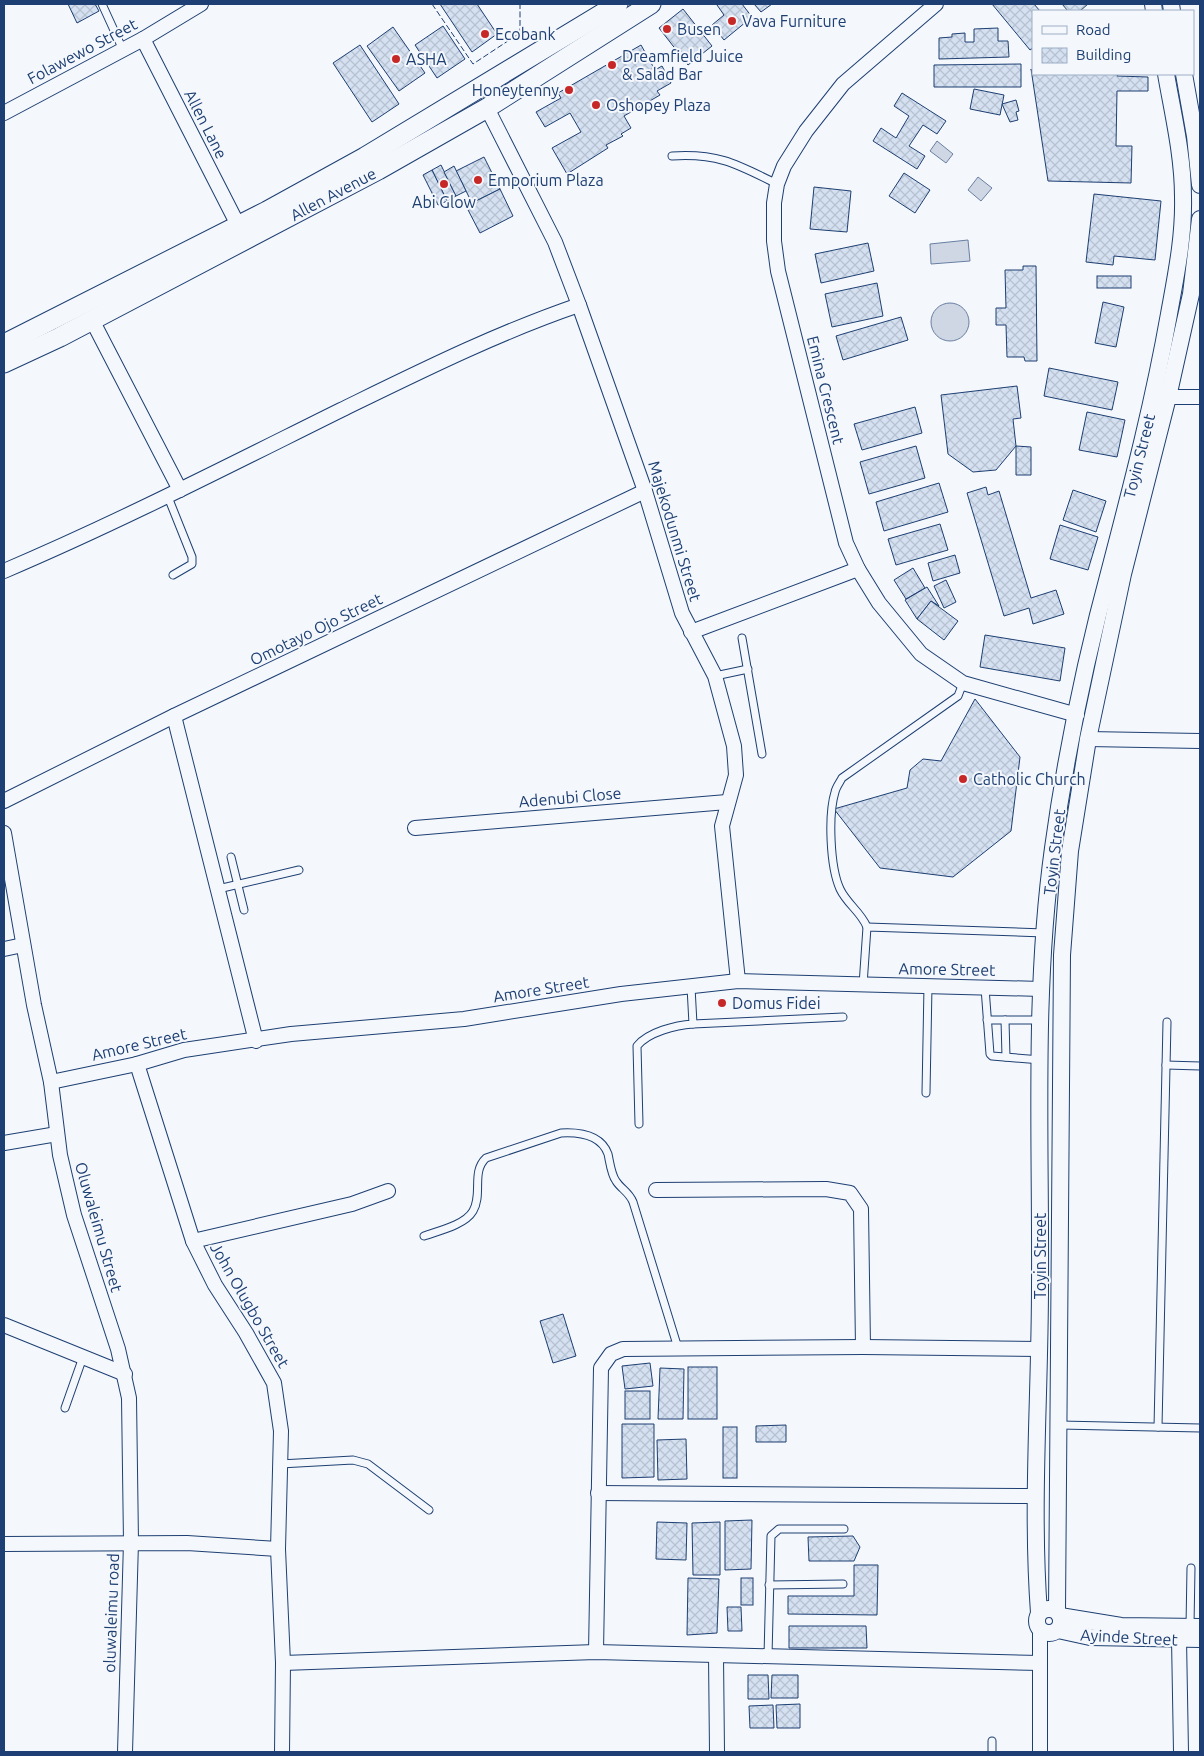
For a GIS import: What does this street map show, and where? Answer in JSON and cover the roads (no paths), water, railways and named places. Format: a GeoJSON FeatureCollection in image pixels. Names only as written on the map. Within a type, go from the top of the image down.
{"type":"FeatureCollection","features":[{"type":"Feature","properties":{"kind":"main road","name":"Allen Avenue"},"geometry":{"type":"LineString","coordinates":[[4,344],[267,211],[365,157],[618,4]]}},
{"type":"Feature","properties":{"kind":"main road","name":"Allen Avenue"},"geometry":{"type":"LineString","coordinates":[[4,363],[92,320],[378,170],[487,108],[651,4]]}},
{"type":"Feature","properties":{"kind":"street","name":"Folawewo Street"},"geometry":{"type":"LineString","coordinates":[[4,113],[143,39],[201,4]]}},
{"type":"Feature","properties":{"kind":"street","name":"Emina Crescent"},"geometry":{"type":"LineString","coordinates":[[936,4],[843,84],[806,131],[784,166],[777,184],[774,240],[778,271],[846,543],[858,569],[879,603],[921,654],[964,683],[1077,715]]}},
{"type":"Feature","properties":{"kind":"street","name":"Allen Lane"},"geometry":{"type":"LineString","coordinates":[[143,39],[238,225]]}},
{"type":"Feature","properties":{"kind":"street","name":"Toyin Street"},"geometry":{"type":"LineString","coordinates":[[1050,1622],[1034,1496],[1040,1349],[1041,989],[1045,933],[1053,850],[1077,715],[1107,579],[1141,453],[1163,347],[1181,244],[1183,194],[1178,138],[1166,75]]}},
{"type":"Feature","properties":{"kind":"street"},"geometry":{"type":"LineString","coordinates":[[1184,75],[1196,136],[1200,185]]}},
{"type":"Feature","properties":{"kind":"street","name":"Majekodunmi Street"},"geometry":{"type":"LineString","coordinates":[[487,108],[554,242],[579,304],[645,492],[682,613],[715,676],[734,746],[736,775],[727,802],[722,826],[738,981]]}},
{"type":"Feature","properties":{"kind":"street","name":"Toyin Street"},"geometry":{"type":"LineString","coordinates":[[1040,1752],[1040,1661],[1050,1622],[1060,1425],[1062,955],[1070,852],[1088,739],[1123,574],[1168,396],[1191,294],[1200,219]]}},
{"type":"Feature","properties":{"kind":"street"},"geometry":{"type":"LineString","coordinates":[[4,571],[168,497],[522,325],[579,304]]}},
{"type":"Feature","properties":{"kind":"street"},"geometry":{"type":"LineString","coordinates":[[92,320],[180,490]]}},
{"type":"Feature","properties":{"kind":"street"},"geometry":{"type":"LineString","coordinates":[[1168,396],[1200,397]]}},
{"type":"Feature","properties":{"kind":"street","name":"Omotayo Ojo Street"},"geometry":{"type":"LineString","coordinates":[[4,802],[174,716],[645,492]]}},
{"type":"Feature","properties":{"kind":"street"},"geometry":{"type":"LineString","coordinates":[[691,632],[858,569]]}},
{"type":"Feature","properties":{"kind":"street"},"geometry":{"type":"LineString","coordinates":[[174,716],[256,1041]]}},
{"type":"Feature","properties":{"kind":"street"},"geometry":{"type":"LineString","coordinates":[[1088,739],[1200,742]]}},
{"type":"Feature","properties":{"kind":"street","name":"Adenubi Close"},"geometry":{"type":"LineString","coordinates":[[415,828],[727,802]]}},
{"type":"Feature","properties":{"kind":"street","name":"Oluwaleimu Street"},"geometry":{"type":"LineString","coordinates":[[4,833],[23,946],[51,1082],[57,1134],[74,1215],[125,1374],[129,1398],[131,1542]]}},
{"type":"Feature","properties":{"kind":"street"},"geometry":{"type":"LineString","coordinates":[[4,948],[23,946]]}},
{"type":"Feature","properties":{"kind":"street","name":"Amore Street"},"geometry":{"type":"LineString","coordinates":[[51,1082],[137,1064],[184,1050],[256,1041],[291,1034],[464,1019],[621,994],[738,981],[1041,989]]}},
{"type":"Feature","properties":{"kind":"street","name":"John Olugbo Street"},"geometry":{"type":"LineString","coordinates":[[137,1064],[193,1242],[215,1285],[246,1333],[274,1383],[279,1409],[278,1549],[283,1663],[282,1752]]}},
{"type":"Feature","properties":{"kind":"street"},"geometry":{"type":"LineString","coordinates":[[4,1143],[57,1134]]}},
{"type":"Feature","properties":{"kind":"street"},"geometry":{"type":"LineString","coordinates":[[656,1190],[826,1189],[850,1194],[861,1210],[863,1347]]}},
{"type":"Feature","properties":{"kind":"street"},"geometry":{"type":"LineString","coordinates":[[193,1242],[352,1204],[388,1191]]}},
{"type":"Feature","properties":{"kind":"street"},"geometry":{"type":"LineString","coordinates":[[4,1325],[125,1374]]}},
{"type":"Feature","properties":{"kind":"street"},"geometry":{"type":"LineString","coordinates":[[596,1652],[601,1368],[610,1354],[623,1349],[678,1348],[863,1347],[1040,1349]]}},
{"type":"Feature","properties":{"kind":"street"},"geometry":{"type":"LineString","coordinates":[[598,1493],[1034,1496]]}},
{"type":"Feature","properties":{"kind":"street"},"geometry":{"type":"LineString","coordinates":[[131,1542],[278,1549]]}},
{"type":"Feature","properties":{"kind":"street","name":"oluwaleimu road"},"geometry":{"type":"LineString","coordinates":[[4,1544],[131,1542],[125,1752]]}},
{"type":"Feature","properties":{"kind":"street","name":"Ayinde Street"},"geometry":{"type":"LineString","coordinates":[[1050,1622],[1197,1631]]}},
{"type":"Feature","properties":{"kind":"street","name":"Ayinde Street"},"geometry":{"type":"LineString","coordinates":[[1050,1622],[1090,1637],[1179,1640],[1197,1631]]}},
{"type":"Feature","properties":{"kind":"street"},"geometry":{"type":"LineString","coordinates":[[1179,1640],[1181,1752]]}},
{"type":"Feature","properties":{"kind":"street"},"geometry":{"type":"LineString","coordinates":[[283,1663],[596,1652],[716,1656],[1040,1661]]}},
{"type":"Feature","properties":{"kind":"street"},"geometry":{"type":"LineString","coordinates":[[716,1656],[717,1752]]}},
{"type":"Feature","properties":{"kind":"lane"},"geometry":{"type":"LineString","coordinates":[[102,4],[123,50]]}},
{"type":"Feature","properties":{"kind":"lane"},"geometry":{"type":"LineString","coordinates":[[672,156],[699,154],[723,158],[744,166],[777,184]]}},
{"type":"Feature","properties":{"kind":"lane"},"geometry":{"type":"LineString","coordinates":[[168,497],[192,557],[192,564],[173,575]]}},
{"type":"Feature","properties":{"kind":"lane"},"geometry":{"type":"LineString","coordinates":[[742,638],[762,754]]}},
{"type":"Feature","properties":{"kind":"lane"},"geometry":{"type":"LineString","coordinates":[[715,676],[748,670]]}},
{"type":"Feature","properties":{"kind":"lane"},"geometry":{"type":"LineString","coordinates":[[863,985],[867,927],[862,915],[846,900],[839,887],[835,872],[831,830],[835,791],[842,778],[958,696],[964,683]]}},
{"type":"Feature","properties":{"kind":"lane"},"geometry":{"type":"LineString","coordinates":[[232,857],[244,910]]}},
{"type":"Feature","properties":{"kind":"lane"},"geometry":{"type":"LineString","coordinates":[[218,889],[299,870]]}},
{"type":"Feature","properties":{"kind":"lane"},"geometry":{"type":"LineString","coordinates":[[867,927],[1045,933]]}},
{"type":"Feature","properties":{"kind":"lane"},"geometry":{"type":"LineString","coordinates":[[926,1093],[928,986]]}},
{"type":"Feature","properties":{"kind":"lane"},"geometry":{"type":"LineString","coordinates":[[691,987],[693,1024]]}},
{"type":"Feature","properties":{"kind":"lane"},"geometry":{"type":"LineString","coordinates":[[985,988],[990,1054],[992,1056],[1041,1060]]}},
{"type":"Feature","properties":{"kind":"lane"},"geometry":{"type":"LineString","coordinates":[[639,1124],[637,1046],[647,1037],[679,1025],[842,1017]]}},
{"type":"Feature","properties":{"kind":"lane"},"geometry":{"type":"LineString","coordinates":[[987,1020],[1041,1020]]}},
{"type":"Feature","properties":{"kind":"lane"},"geometry":{"type":"LineString","coordinates":[[1005,1020],[1006,1057]]}},
{"type":"Feature","properties":{"kind":"lane"},"geometry":{"type":"LineString","coordinates":[[1158,1427],[1167,1022]]}},
{"type":"Feature","properties":{"kind":"lane"},"geometry":{"type":"LineString","coordinates":[[1166,1065],[1200,1066]]}},
{"type":"Feature","properties":{"kind":"lane"},"geometry":{"type":"LineString","coordinates":[[424,1236],[464,1220],[473,1212],[477,1200],[478,1170],[480,1164],[486,1158],[561,1133],[572,1133],[596,1139],[603,1144],[607,1152],[616,1182],[629,1193],[633,1202],[678,1348]]}},
{"type":"Feature","properties":{"kind":"lane"},"geometry":{"type":"LineString","coordinates":[[65,1408],[82,1357]]}},
{"type":"Feature","properties":{"kind":"lane"},"geometry":{"type":"LineString","coordinates":[[1060,1425],[1200,1428]]}},
{"type":"Feature","properties":{"kind":"lane"},"geometry":{"type":"LineString","coordinates":[[280,1464],[353,1460],[368,1464],[429,1510]]}},
{"type":"Feature","properties":{"kind":"lane"},"geometry":{"type":"LineString","coordinates":[[768,1656],[771,1536],[779,1529],[844,1529]]}},
{"type":"Feature","properties":{"kind":"lane"},"geometry":{"type":"LineString","coordinates":[[1191,1568],[1197,1631]]}},
{"type":"Feature","properties":{"kind":"lane"},"geometry":{"type":"LineString","coordinates":[[769,1585],[843,1584]]}},
{"type":"Feature","properties":{"kind":"lane"},"geometry":{"type":"LineString","coordinates":[[992,1741],[992,1752]]}},
{"type":"Feature","properties":{"kind":"place","name":"Vava Furniture"},"geometry":{"type":"Point","coordinates":[732,21]}},
{"type":"Feature","properties":{"kind":"place","name":"Busen"},"geometry":{"type":"Point","coordinates":[667,29]}},
{"type":"Feature","properties":{"kind":"place","name":"Ecobank"},"geometry":{"type":"Point","coordinates":[485,34]}},
{"type":"Feature","properties":{"kind":"place","name":"ASHA"},"geometry":{"type":"Point","coordinates":[396,59]}},
{"type":"Feature","properties":{"kind":"place","name":"Dreamfield Juice & Salad Bar"},"geometry":{"type":"Point","coordinates":[612,65]}},
{"type":"Feature","properties":{"kind":"place","name":"Honeytenny"},"geometry":{"type":"Point","coordinates":[569,90]}},
{"type":"Feature","properties":{"kind":"place","name":"Oshopey Plaza"},"geometry":{"type":"Point","coordinates":[596,105]}},
{"type":"Feature","properties":{"kind":"place","name":"Emporium Plaza"},"geometry":{"type":"Point","coordinates":[478,180]}},
{"type":"Feature","properties":{"kind":"place","name":"Abi Glow"},"geometry":{"type":"Point","coordinates":[444,184]}},
{"type":"Feature","properties":{"kind":"place","name":"Catholic Church"},"geometry":{"type":"Point","coordinates":[963,779]}},
{"type":"Feature","properties":{"kind":"place","name":"Domus Fidei"},"geometry":{"type":"Point","coordinates":[722,1003]}}]}
